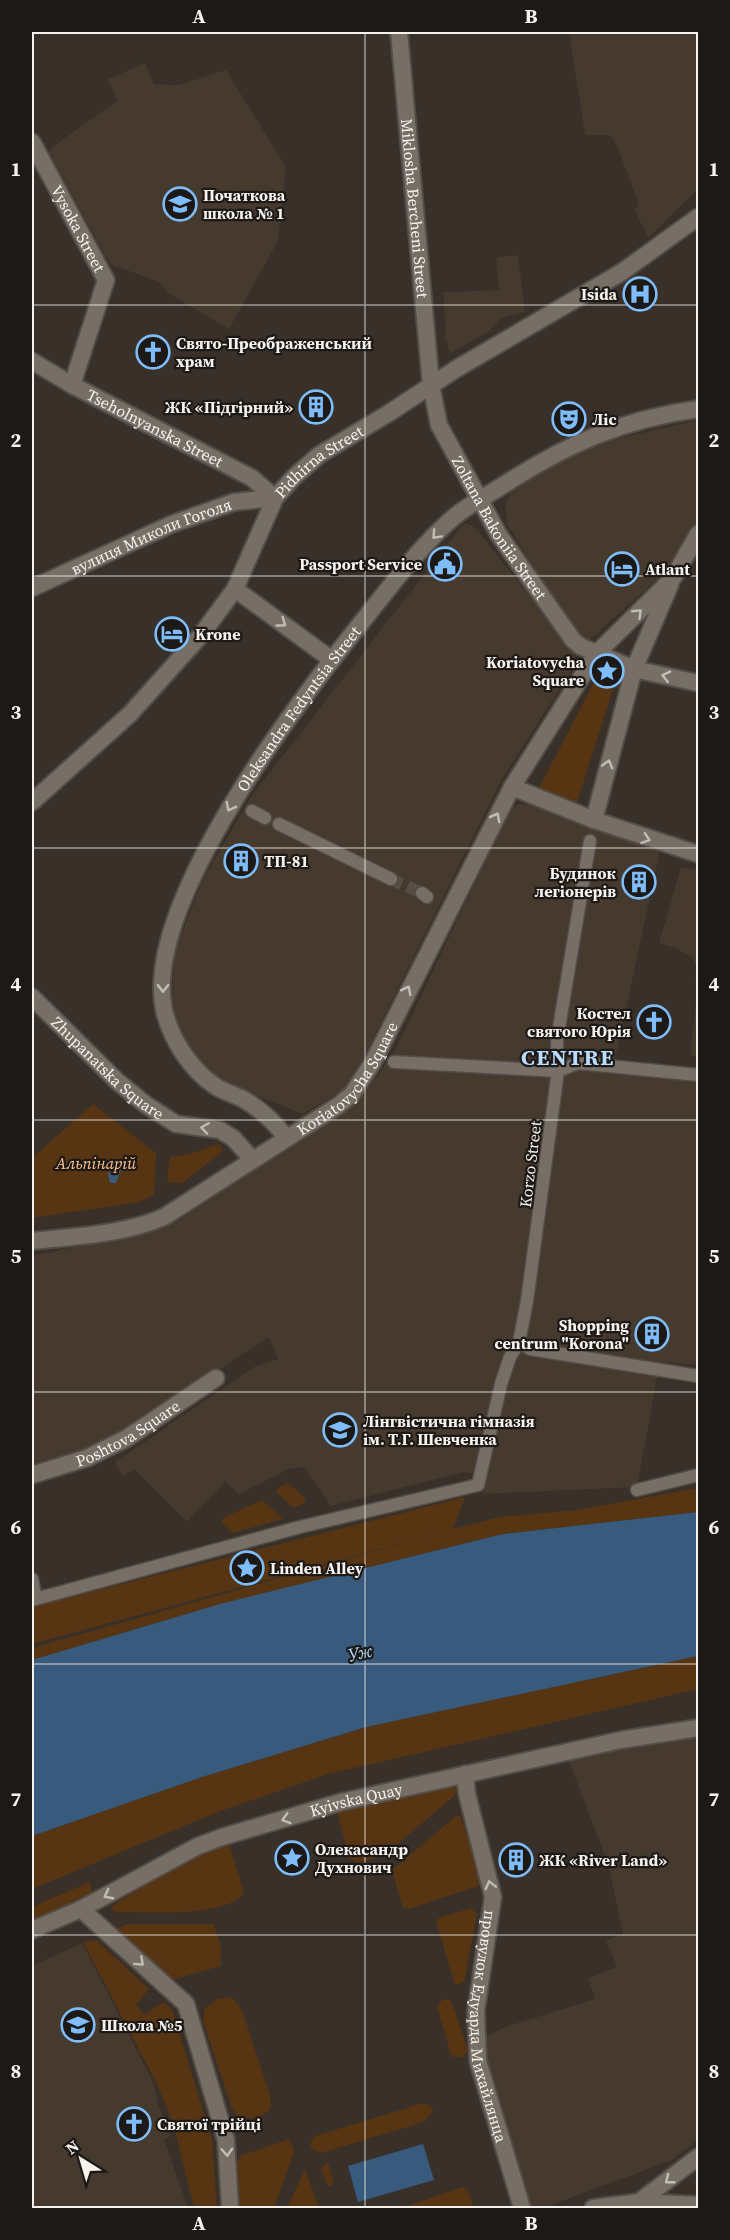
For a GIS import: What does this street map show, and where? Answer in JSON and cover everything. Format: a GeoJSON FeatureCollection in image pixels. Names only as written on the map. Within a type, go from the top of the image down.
{"type":"FeatureCollection","features":[{"type":"Feature","properties":{"kind":"street","name":"Miklosha Bercheni Street"},"geometry":{"type":"LineString","coordinates":[[399,32],[431,385]]}},
{"type":"Feature","properties":{"kind":"street","name":"Vysoka Street"},"geometry":{"type":"LineString","coordinates":[[32,142],[106,280],[72,385]]}},
{"type":"Feature","properties":{"kind":"street","name":"Pidhirna Street"},"geometry":{"type":"LineString","coordinates":[[32,802],[158,686],[201,635],[234,589],[275,498],[319,455],[431,385],[622,272],[699,217]]}},
{"type":"Feature","properties":{"kind":"street","name":"Tseholnyanska Street"},"geometry":{"type":"LineString","coordinates":[[32,361],[72,385],[252,478],[275,498]]}},
{"type":"Feature","properties":{"kind":"street","name":"Zoltana Bakoniia Street"},"geometry":{"type":"LineString","coordinates":[[431,385],[439,425],[499,535],[567,633],[580,646],[596,654]]}},
{"type":"Feature","properties":{"kind":"street","name":"Oleksandra Fedyntsia Street"},"geometry":{"type":"LineString","coordinates":[[286,1137],[276,1125],[246,1101],[216,1087],[186,1058],[175,1040],[165,1013],[162,981],[165,958],[176,919],[201,861],[233,801],[282,727],[332,660],[389,588],[454,518],[527,469],[602,431],[654,416],[699,409]]}},
{"type":"Feature","properties":{"kind":"street","name":"вулиця Миколи Гоголя"},"geometry":{"type":"LineString","coordinates":[[32,588],[172,524],[234,502],[275,498]]}},
{"type":"Feature","properties":{"kind":"street","name":"Koriatovycha Square"},"geometry":{"type":"LineString","coordinates":[[594,820],[634,669],[673,578],[699,534]]}},
{"type":"Feature","properties":{"kind":"street","name":"Koriatovycha Square"},"geometry":{"type":"LineString","coordinates":[[286,1137],[339,1105],[359,1084],[512,787],[596,654],[673,578]]}},
{"type":"Feature","properties":{"kind":"street"},"geometry":{"type":"LineString","coordinates":[[234,589],[332,660]]}},
{"type":"Feature","properties":{"kind":"street"},"geometry":{"type":"LineString","coordinates":[[596,654],[634,669],[699,684]]}},
{"type":"Feature","properties":{"kind":"street"},"geometry":{"type":"LineString","coordinates":[[512,787],[594,820],[699,854]]}},
{"type":"Feature","properties":{"kind":"street"},"geometry":{"type":"LineString","coordinates":[[252,811],[266,818]]}},
{"type":"Feature","properties":{"kind":"street"},"geometry":{"type":"LineString","coordinates":[[279,824],[391,879]]}},
{"type":"Feature","properties":{"kind":"street","name":"Korzo Street"},"geometry":{"type":"LineString","coordinates":[[34,1599],[300,1527],[478,1485],[501,1384],[510,1357],[519,1342],[537,1241],[558,1071],[557,1040],[590,841]]}},
{"type":"Feature","properties":{"kind":"street","name":"Zhupanatska Square"},"geometry":{"type":"LineString","coordinates":[[32,998],[117,1081],[146,1104],[176,1124],[220,1130],[233,1138],[252,1159]]}},
{"type":"Feature","properties":{"kind":"street"},"geometry":{"type":"LineString","coordinates":[[394,1062],[558,1071],[578,1063],[699,1075]]}},
{"type":"Feature","properties":{"kind":"street"},"geometry":{"type":"LineString","coordinates":[[32,1240],[109,1233],[146,1225],[164,1217],[286,1137]]}},
{"type":"Feature","properties":{"kind":"street"},"geometry":{"type":"LineString","coordinates":[[519,1342],[530,1349],[699,1376]]}},
{"type":"Feature","properties":{"kind":"street","name":"Poshtova Square"},"geometry":{"type":"LineString","coordinates":[[32,1475],[87,1458],[127,1438],[216,1378]]}},
{"type":"Feature","properties":{"kind":"street"},"geometry":{"type":"LineString","coordinates":[[637,1490],[699,1475]]}},
{"type":"Feature","properties":{"kind":"street"},"geometry":{"type":"LineString","coordinates":[[32,1580],[34,1599]]}},
{"type":"Feature","properties":{"kind":"street","name":"Kyivska Quay"},"geometry":{"type":"LineString","coordinates":[[32,1930],[81,1909],[198,1846],[222,1837],[341,1802],[621,1740],[699,1728]]}},
{"type":"Feature","properties":{"kind":"street","name":"провулок Едуарда Михайлянца"},"geometry":{"type":"LineString","coordinates":[[465,1774],[467,1794],[493,1897],[476,2011],[478,2061],[522,2208]]}},
{"type":"Feature","properties":{"kind":"street"},"geometry":{"type":"LineString","coordinates":[[81,1909],[186,2004],[226,2140],[230,2208]]}},
{"type":"Feature","properties":{"kind":"street"},"geometry":{"type":"LineString","coordinates":[[639,2205],[699,2157]]}},
{"type":"Feature","properties":{"kind":"street"},"geometry":{"type":"LineString","coordinates":[[593,2208],[699,2205]]}},
{"type":"Feature","properties":{"kind":"shaded area"},"geometry":{"type":"Polygon","coordinates":[[[569,32],[696,32],[698,35],[698,189],[648,238],[635,210],[639,205],[617,146],[610,135],[585,135],[569,32]]]}},
{"type":"Feature","properties":{"kind":"shaded area","name":"Початкова школа № 1"},"geometry":{"type":"Polygon","coordinates":[[[145,63],[154,84],[179,85],[226,70],[286,167],[278,241],[229,329],[168,293],[159,282],[110,264],[48,150],[117,101],[108,79],[145,63]]]}},
{"type":"Feature","properties":{"kind":"shaded area"},"geometry":{"type":"Polygon","coordinates":[[[518,255],[525,312],[502,318],[487,333],[450,353],[444,335],[446,333],[443,292],[499,290],[496,257],[518,255]]]}},
{"type":"Feature","properties":{"kind":"shaded area"},"geometry":{"type":"Polygon","coordinates":[[[698,420],[698,522],[676,563],[588,641],[578,640],[507,524],[505,504],[512,491],[526,479],[569,455],[624,437],[698,420]]]}},
{"type":"Feature","properties":{"kind":"shaded area"},"geometry":{"type":"Polygon","coordinates":[[[464,523],[472,525],[480,533],[573,652],[575,665],[502,779],[349,1087],[303,1114],[220,1081],[198,1058],[180,1032],[172,1006],[174,952],[204,878],[250,798],[464,523]]]}},
{"type":"Feature","properties":{"kind":"shaded area"},"geometry":{"type":"Polygon","coordinates":[[[518,804],[532,805],[660,851],[613,1070],[698,1081],[698,1365],[665,1362],[657,1379],[637,1487],[483,1494],[485,1476],[464,1472],[331,1506],[304,1467],[289,1469],[239,1494],[225,1482],[187,1522],[135,1470],[122,1476],[115,1462],[254,1367],[278,1359],[269,1337],[121,1434],[72,1457],[32,1465],[32,1256],[157,1229],[179,1220],[359,1099],[392,1056],[509,812],[518,804]]]}},
{"type":"Feature","properties":{"kind":"shaded area"},"geometry":{"type":"Polygon","coordinates":[[[681,867],[698,870],[698,982],[695,979],[697,967],[692,958],[678,949],[659,943],[681,867]]]}},
{"type":"Feature","properties":{"kind":"shaded area"},"geometry":{"type":"Polygon","coordinates":[[[698,982],[698,1057],[690,1055],[698,982]]]}},
{"type":"Feature","properties":{"kind":"shaded area"},"geometry":{"type":"Polygon","coordinates":[[[698,1736],[698,2140],[670,2161],[543,2208],[528,2207],[481,2055],[483,2038],[505,2027],[595,1999],[588,1978],[617,1967],[606,1941],[623,1934],[608,1864],[567,1756],[698,1736]]]}},
{"type":"Feature","properties":{"kind":"shaded area","name":"Школа №5"},"geometry":{"type":"Polygon","coordinates":[[[82,1943],[154,2084],[158,2104],[171,2136],[164,2139],[188,2208],[32,2208],[32,1966],[82,1943]]]}},
{"type":"Feature","properties":{"kind":"green space"},"geometry":{"type":"Polygon","coordinates":[[[601,669],[613,672],[617,677],[577,802],[538,790],[601,669]]]}},
{"type":"Feature","properties":{"kind":"green space","name":"Альпінарій"},"geometry":{"type":"Polygon","coordinates":[[[93,1104],[156,1153],[154,1194],[140,1202],[32,1218],[32,1158],[93,1104]]]}},
{"type":"Feature","properties":{"kind":"green space"},"geometry":{"type":"Polygon","coordinates":[[[219,1144],[223,1151],[182,1183],[167,1182],[170,1157],[190,1154],[219,1144]]]}},
{"type":"Feature","properties":{"kind":"green space"},"geometry":{"type":"Polygon","coordinates":[[[288,1483],[306,1499],[304,1503],[294,1508],[276,1492],[279,1487],[288,1483]]]}},
{"type":"Feature","properties":{"kind":"green space"},"geometry":{"type":"Polygon","coordinates":[[[698,1488],[698,1512],[503,1534],[220,1604],[32,1660],[32,1648],[439,1533],[32,1644],[32,1607],[465,1497],[453,1529],[500,1517],[577,1510],[698,1488]]]}},
{"type":"Feature","properties":{"kind":"green space"},"geometry":{"type":"Polygon","coordinates":[[[262,1500],[283,1519],[232,1533],[222,1523],[223,1518],[262,1500]]]}},
{"type":"Feature","properties":{"kind":"green space"},"geometry":{"type":"Polygon","coordinates":[[[698,1656],[698,1689],[328,1774],[218,1812],[32,1889],[32,1836],[202,1777],[366,1727],[698,1656]]]}},
{"type":"Feature","properties":{"kind":"green space"},"geometry":{"type":"Polygon","coordinates":[[[451,1782],[457,1790],[454,1796],[386,1854],[358,1863],[349,1858],[337,1811],[451,1782]]]}},
{"type":"Feature","properties":{"kind":"green space"},"geometry":{"type":"Polygon","coordinates":[[[457,1815],[461,1817],[481,1879],[478,1886],[410,1909],[403,1908],[392,1870],[457,1815]]]}},
{"type":"Feature","properties":{"kind":"green space"},"geometry":{"type":"Polygon","coordinates":[[[225,1844],[230,1847],[244,1892],[236,1900],[222,1906],[186,1912],[117,1912],[111,1910],[115,1904],[202,1850],[225,1844]]]}},
{"type":"Feature","properties":{"kind":"green space"},"geometry":{"type":"Polygon","coordinates":[[[90,1882],[92,1892],[32,1921],[32,1907],[90,1882]]]}},
{"type":"Feature","properties":{"kind":"green space"},"geometry":{"type":"Polygon","coordinates":[[[471,1908],[477,1914],[464,1982],[455,1985],[436,1921],[471,1908]]]}},
{"type":"Feature","properties":{"kind":"green space"},"geometry":{"type":"Polygon","coordinates":[[[127,1924],[213,1924],[221,1945],[221,1966],[172,1980],[117,1933],[118,1928],[127,1924]]]}},
{"type":"Feature","properties":{"kind":"green space"},"geometry":{"type":"Polygon","coordinates":[[[96,1940],[149,1989],[136,2005],[145,2015],[163,2002],[172,2009],[212,2140],[217,2208],[194,2208],[174,2126],[157,2084],[83,1942],[96,1940]]]}},
{"type":"Feature","properties":{"kind":"green space"},"geometry":{"type":"Polygon","coordinates":[[[232,1997],[242,2010],[270,2095],[271,2108],[255,2118],[237,2116],[232,2108],[203,2021],[205,2008],[217,1999],[232,1997]]]}},
{"type":"Feature","properties":{"kind":"green space"},"geometry":{"type":"Polygon","coordinates":[[[448,1999],[452,2002],[468,2051],[463,2057],[452,2057],[437,2007],[442,2000],[448,1999]]]}},
{"type":"Feature","properties":{"kind":"green space"},"geometry":{"type":"Polygon","coordinates":[[[426,2104],[434,2110],[424,2122],[321,2153],[312,2149],[310,2144],[315,2136],[426,2104]]]}},
{"type":"Feature","properties":{"kind":"green space"},"geometry":{"type":"Polygon","coordinates":[[[289,2139],[294,2149],[293,2155],[274,2208],[239,2208],[237,2164],[240,2156],[289,2139]]]}},
{"type":"Feature","properties":{"kind":"green space"},"geometry":{"type":"Polygon","coordinates":[[[328,2162],[334,2183],[331,2186],[327,2185],[321,2168],[328,2162]]]}},
{"type":"Feature","properties":{"kind":"green space"},"geometry":{"type":"Polygon","coordinates":[[[305,2169],[319,2208],[287,2208],[305,2169]]]}},
{"type":"Feature","properties":{"kind":"green space"},"geometry":{"type":"Polygon","coordinates":[[[463,2187],[467,2189],[473,2205],[469,2208],[401,2208],[463,2187]]]}},
{"type":"Feature","properties":{"kind":"water"},"geometry":{"type":"Polygon","coordinates":[[[123,1164],[116,1183],[110,1183],[108,1173],[123,1164]]]}},
{"type":"Feature","properties":{"kind":"water","name":"Уж"},"geometry":{"type":"Polygon","coordinates":[[[698,1512],[698,1656],[366,1727],[202,1777],[32,1836],[32,1660],[220,1604],[503,1534],[698,1512]]]}},
{"type":"Feature","properties":{"kind":"water"},"geometry":{"type":"Polygon","coordinates":[[[423,2144],[434,2180],[358,2202],[348,2166],[423,2144]]]}},
{"type":"Feature","properties":{"kind":"tunnel"},"geometry":{"type":"LineString","coordinates":[[391,879],[422,893]]}},
{"type":"Feature","properties":{"kind":"place","name":"Початкова школа № 1"},"geometry":{"type":"Point","coordinates":[180,204]}},
{"type":"Feature","properties":{"kind":"place","name":"Isida"},"geometry":{"type":"Point","coordinates":[640,294]}},
{"type":"Feature","properties":{"kind":"place","name":"Свято-Преображенський храм"},"geometry":{"type":"Point","coordinates":[153,352]}},
{"type":"Feature","properties":{"kind":"place","name":"ЖК «Підгірний»"},"geometry":{"type":"Point","coordinates":[316,407]}},
{"type":"Feature","properties":{"kind":"place","name":"Ліс"},"geometry":{"type":"Point","coordinates":[569,419]}},
{"type":"Feature","properties":{"kind":"place","name":"Passport Service"},"geometry":{"type":"Point","coordinates":[445,564]}},
{"type":"Feature","properties":{"kind":"place","name":"Atlant"},"geometry":{"type":"Point","coordinates":[622,569]}},
{"type":"Feature","properties":{"kind":"place","name":"Krone"},"geometry":{"type":"Point","coordinates":[172,634]}},
{"type":"Feature","properties":{"kind":"place","name":"Koriatovycha Square"},"geometry":{"type":"Point","coordinates":[607,671]}},
{"type":"Feature","properties":{"kind":"place","name":"ТП-81"},"geometry":{"type":"Point","coordinates":[241,861]}},
{"type":"Feature","properties":{"kind":"place","name":"Будинок легіонерів"},"geometry":{"type":"Point","coordinates":[639,882]}},
{"type":"Feature","properties":{"kind":"place","name":"Костел святого Юрія"},"geometry":{"type":"Point","coordinates":[654,1022]}},
{"type":"Feature","properties":{"kind":"place","name":"Shopping centrum \"Korona\""},"geometry":{"type":"Point","coordinates":[652,1334]}},
{"type":"Feature","properties":{"kind":"place","name":"Лінгвістична гімназія ім. Т.Г. Шевченка"},"geometry":{"type":"Point","coordinates":[340,1430]}},
{"type":"Feature","properties":{"kind":"place","name":"Linden Alley"},"geometry":{"type":"Point","coordinates":[247,1568]}},
{"type":"Feature","properties":{"kind":"place","name":"Олекасандр Духнович"},"geometry":{"type":"Point","coordinates":[292,1858]}},
{"type":"Feature","properties":{"kind":"place","name":"ЖК «River Land»"},"geometry":{"type":"Point","coordinates":[516,1860]}},
{"type":"Feature","properties":{"kind":"place","name":"Школа №5"},"geometry":{"type":"Point","coordinates":[78,2025]}},
{"type":"Feature","properties":{"kind":"place","name":"Святої трійці"},"geometry":{"type":"Point","coordinates":[134,2124]}},
{"type":"Feature","properties":{"kind":"district","name":"CENTRE"},"geometry":{"type":"Point","coordinates":[568,1057]}}]}
